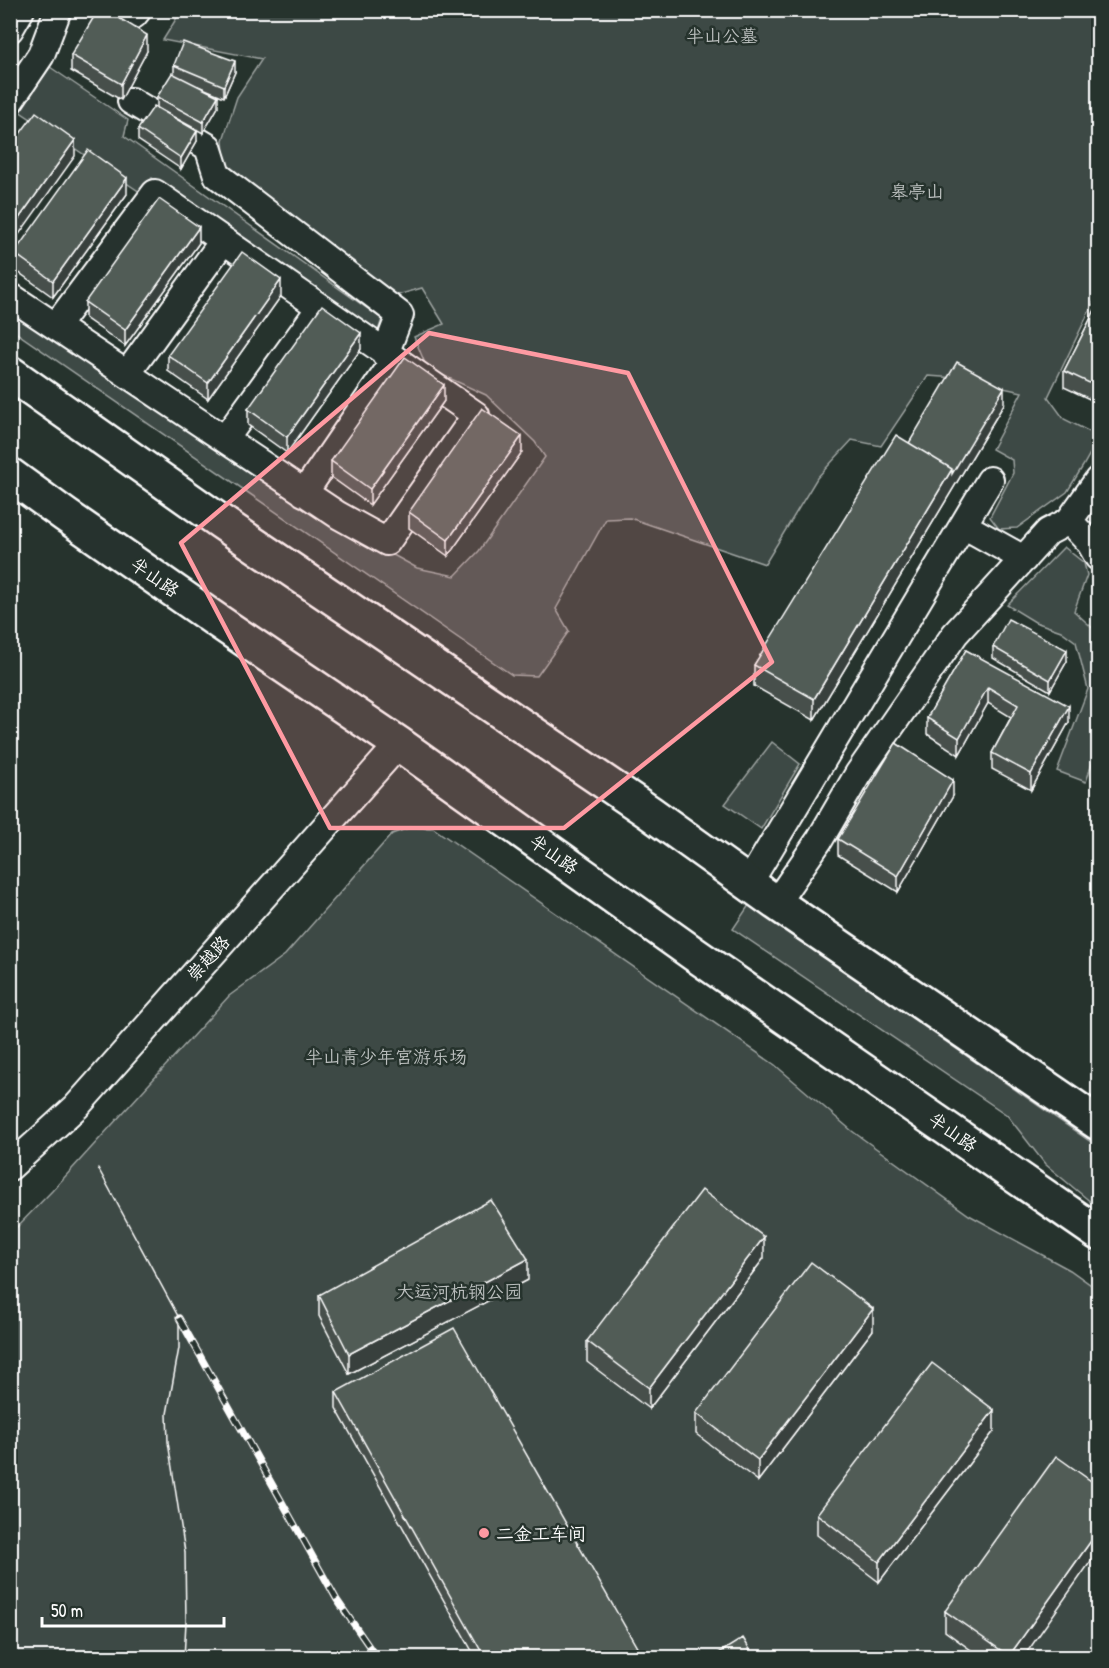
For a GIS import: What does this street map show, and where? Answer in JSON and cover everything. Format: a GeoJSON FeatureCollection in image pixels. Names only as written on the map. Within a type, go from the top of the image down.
{"type":"FeatureCollection","features":[{"type":"Feature","properties":{"kind":"main road"},"geometry":{"type":"LineString","coordinates":[[10,373],[221,522],[649,812],[776,903],[1098,1123]]}},
{"type":"Feature","properties":{"kind":"main road","name":"半山路"},"geometry":{"type":"LineString","coordinates":[[10,475],[197,607],[399,744],[694,954],[1098,1233]]}},
{"type":"Feature","properties":{"kind":"street"},"geometry":{"type":"LineString","coordinates":[[10,28],[21,10]]}},
{"type":"Feature","properties":{"kind":"street"},"geometry":{"type":"LineString","coordinates":[[10,101],[41,55],[58,10]]}},
{"type":"Feature","properties":{"kind":"street"},"geometry":{"type":"LineString","coordinates":[[131,101],[208,147],[217,175],[400,315],[390,357],[304,493]]}},
{"type":"Feature","properties":{"kind":"street"},"geometry":{"type":"LineString","coordinates":[[10,296],[304,493],[387,542],[476,415],[155,193],[56,326]]}},
{"type":"Feature","properties":{"kind":"street"},"geometry":{"type":"LineString","coordinates":[[127,374],[223,240]]}},
{"type":"Feature","properties":{"kind":"street"},"geometry":{"type":"LineString","coordinates":[[225,439],[320,308]]}},
{"type":"Feature","properties":{"kind":"street"},"geometry":{"type":"LineString","coordinates":[[749,883],[990,480]]}},
{"type":"Feature","properties":{"kind":"street"},"geometry":{"type":"LineString","coordinates":[[776,903],[820,839],[858,774],[955,634],[1048,532],[1069,521],[1098,480]]}},
{"type":"Feature","properties":{"kind":"street"},"geometry":{"type":"LineString","coordinates":[[1069,521],[1090,543],[1098,557]]}},
{"type":"Feature","properties":{"kind":"street"},"geometry":{"type":"LineString","coordinates":[[963,525],[1024,559]]}},
{"type":"Feature","properties":{"kind":"street","name":"崇越路"},"geometry":{"type":"LineString","coordinates":[[10,1167],[76,1107],[399,744]]}},
{"type":"Feature","properties":{"kind":"highlighted area"},"geometry":{"type":"Polygon","coordinates":[[[429,333],[628,373],[772,662],[564,828],[330,828],[181,543],[429,333]]]}},
{"type":"Feature","properties":{"kind":"green space"},"geometry":{"type":"Polygon","coordinates":[[[181,11],[1098,11],[1098,293],[1048,397],[1064,419],[1092,433],[1092,450],[1067,492],[1017,528],[999,529],[990,517],[1013,473],[1012,460],[992,449],[1022,392],[957,378],[928,376],[881,446],[852,440],[817,478],[765,564],[630,518],[606,519],[556,609],[569,631],[537,676],[512,675],[11,329],[10,309],[342,527],[417,568],[455,576],[479,551],[545,457],[535,442],[486,395],[427,368],[414,337],[444,324],[422,288],[391,297],[225,167],[223,140],[237,97],[262,59],[163,40],[181,11]]]}},
{"type":"Feature","properties":{"kind":"green space"},"geometry":{"type":"Polygon","coordinates":[[[50,67],[128,120],[124,136],[382,319],[377,334],[152,178],[140,192],[19,111],[50,67]]]}},
{"type":"Feature","properties":{"kind":"green space"},"geometry":{"type":"Polygon","coordinates":[[[1064,547],[1084,563],[1087,575],[1074,611],[1098,633],[1098,745],[1086,782],[1057,771],[1088,689],[1076,642],[1061,631],[1035,622],[1007,605],[1064,547]]]}},
{"type":"Feature","properties":{"kind":"green space"},"geometry":{"type":"Polygon","coordinates":[[[772,742],[800,764],[761,829],[725,804],[772,742]]]}},
{"type":"Feature","properties":{"kind":"green space","name":"大运河杭钢公园"},"geometry":{"type":"Polygon","coordinates":[[[411,827],[433,828],[775,1065],[852,1131],[969,1215],[1070,1270],[1098,1290],[1098,1657],[11,1658],[11,1233],[229,996],[285,955],[392,834],[411,827]]]}},
{"type":"Feature","properties":{"kind":"green space"},"geometry":{"type":"Polygon","coordinates":[[[749,905],[1098,1147],[1098,1208],[1045,1164],[1007,1115],[733,929],[749,905]]]}},
{"type":"Feature","properties":{"kind":"building"},"geometry":{"type":"Polygon","coordinates":[[[98,10],[106,10],[147,35],[121,84],[71,55],[98,10]]]}},
{"type":"Feature","properties":{"kind":"building"},"geometry":{"type":"Polygon","coordinates":[[[183,42],[235,61],[224,86],[174,65],[183,42]]]}},
{"type":"Feature","properties":{"kind":"building"},"geometry":{"type":"Polygon","coordinates":[[[172,73],[218,96],[203,122],[157,97],[172,73]]]}},
{"type":"Feature","properties":{"kind":"building"},"geometry":{"type":"Polygon","coordinates":[[[154,106],[197,131],[181,158],[138,129],[154,106]]]}},
{"type":"Feature","properties":{"kind":"building"},"geometry":{"type":"Polygon","coordinates":[[[36,112],[75,140],[10,231],[10,147],[36,112]]]}},
{"type":"Feature","properties":{"kind":"building"},"geometry":{"type":"Polygon","coordinates":[[[88,150],[127,178],[53,281],[14,253],[88,150]]]}},
{"type":"Feature","properties":{"kind":"building"},"geometry":{"type":"Polygon","coordinates":[[[159,199],[199,227],[125,330],[85,302],[159,199]]]}},
{"type":"Feature","properties":{"kind":"building"},"geometry":{"type":"Polygon","coordinates":[[[242,252],[281,280],[208,383],[168,355],[242,252]]]}},
{"type":"Feature","properties":{"kind":"building"},"geometry":{"type":"Polygon","coordinates":[[[1098,304],[1098,387],[1064,371],[1098,304]]]}},
{"type":"Feature","properties":{"kind":"building"},"geometry":{"type":"Polygon","coordinates":[[[322,305],[361,333],[287,437],[248,409],[322,305]]]}},
{"type":"Feature","properties":{"kind":"building"},"geometry":{"type":"Polygon","coordinates":[[[405,357],[444,385],[370,489],[331,461],[405,357]]]}},
{"type":"Feature","properties":{"kind":"building"},"geometry":{"type":"Polygon","coordinates":[[[957,362],[1004,388],[952,474],[952,469],[909,443],[957,362]]]}},
{"type":"Feature","properties":{"kind":"building"},"geometry":{"type":"Polygon","coordinates":[[[482,408],[522,436],[448,540],[409,512],[482,408]]]}},
{"type":"Feature","properties":{"kind":"building"},"geometry":{"type":"Polygon","coordinates":[[[896,435],[952,469],[814,699],[754,665],[896,435]]]}},
{"type":"Feature","properties":{"kind":"building"},"geometry":{"type":"Polygon","coordinates":[[[1008,619],[1067,650],[1050,680],[993,647],[1008,619]]]}},
{"type":"Feature","properties":{"kind":"building"},"geometry":{"type":"Polygon","coordinates":[[[966,650],[1069,706],[1031,774],[992,753],[1018,705],[988,687],[959,738],[927,718],[966,650]]]}},
{"type":"Feature","properties":{"kind":"building"},"geometry":{"type":"Polygon","coordinates":[[[896,743],[953,780],[898,876],[838,839],[896,743]]]}},
{"type":"Feature","properties":{"kind":"building"},"geometry":{"type":"Polygon","coordinates":[[[702,1190],[764,1237],[649,1388],[587,1341],[702,1190]]]}},
{"type":"Feature","properties":{"kind":"building"},"geometry":{"type":"Polygon","coordinates":[[[491,1200],[528,1259],[349,1354],[319,1295],[491,1200]]]}},
{"type":"Feature","properties":{"kind":"building"},"geometry":{"type":"Polygon","coordinates":[[[811,1262],[873,1309],[758,1460],[696,1413],[811,1262]]]}},
{"type":"Feature","properties":{"kind":"building","name":"二金工车间"},"geometry":{"type":"Polygon","coordinates":[[[454,1328],[643,1658],[485,1658],[336,1392],[454,1328]]]}},
{"type":"Feature","properties":{"kind":"building"},"geometry":{"type":"Polygon","coordinates":[[[932,1363],[994,1410],[879,1562],[817,1514],[932,1363]]]}},
{"type":"Feature","properties":{"kind":"building"},"geometry":{"type":"Polygon","coordinates":[[[1056,1456],[1098,1486],[1098,1531],[1009,1656],[945,1611],[1056,1456]]]}},
{"type":"Feature","properties":{"kind":"building"},"geometry":{"type":"Polygon","coordinates":[[[743,1638],[755,1658],[711,1658],[743,1638]]]}},
{"type":"Feature","properties":{"kind":"tram line"},"geometry":{"type":"LineString","coordinates":[[98,1168],[179,1318],[179,1348],[167,1414],[168,1442],[185,1552],[184,1658]]}},
{"type":"Feature","properties":{"kind":"railway"},"geometry":{"type":"LineString","coordinates":[[179,1318],[337,1600],[377,1658]]}},
{"type":"Feature","properties":{"kind":"place","name":"二金工车间"},"geometry":{"type":"Point","coordinates":[484,1533]}},
{"type":"Feature","properties":{"kind":"park label","name":"半山公墓"},"geometry":{"type":"Point","coordinates":[722,35]}},
{"type":"Feature","properties":{"kind":"park label","name":"皋亭山"},"geometry":{"type":"Point","coordinates":[917,191]}},
{"type":"Feature","properties":{"kind":"park label","name":"半山青少年宫游乐场"},"geometry":{"type":"Point","coordinates":[386,1056]}}]}
